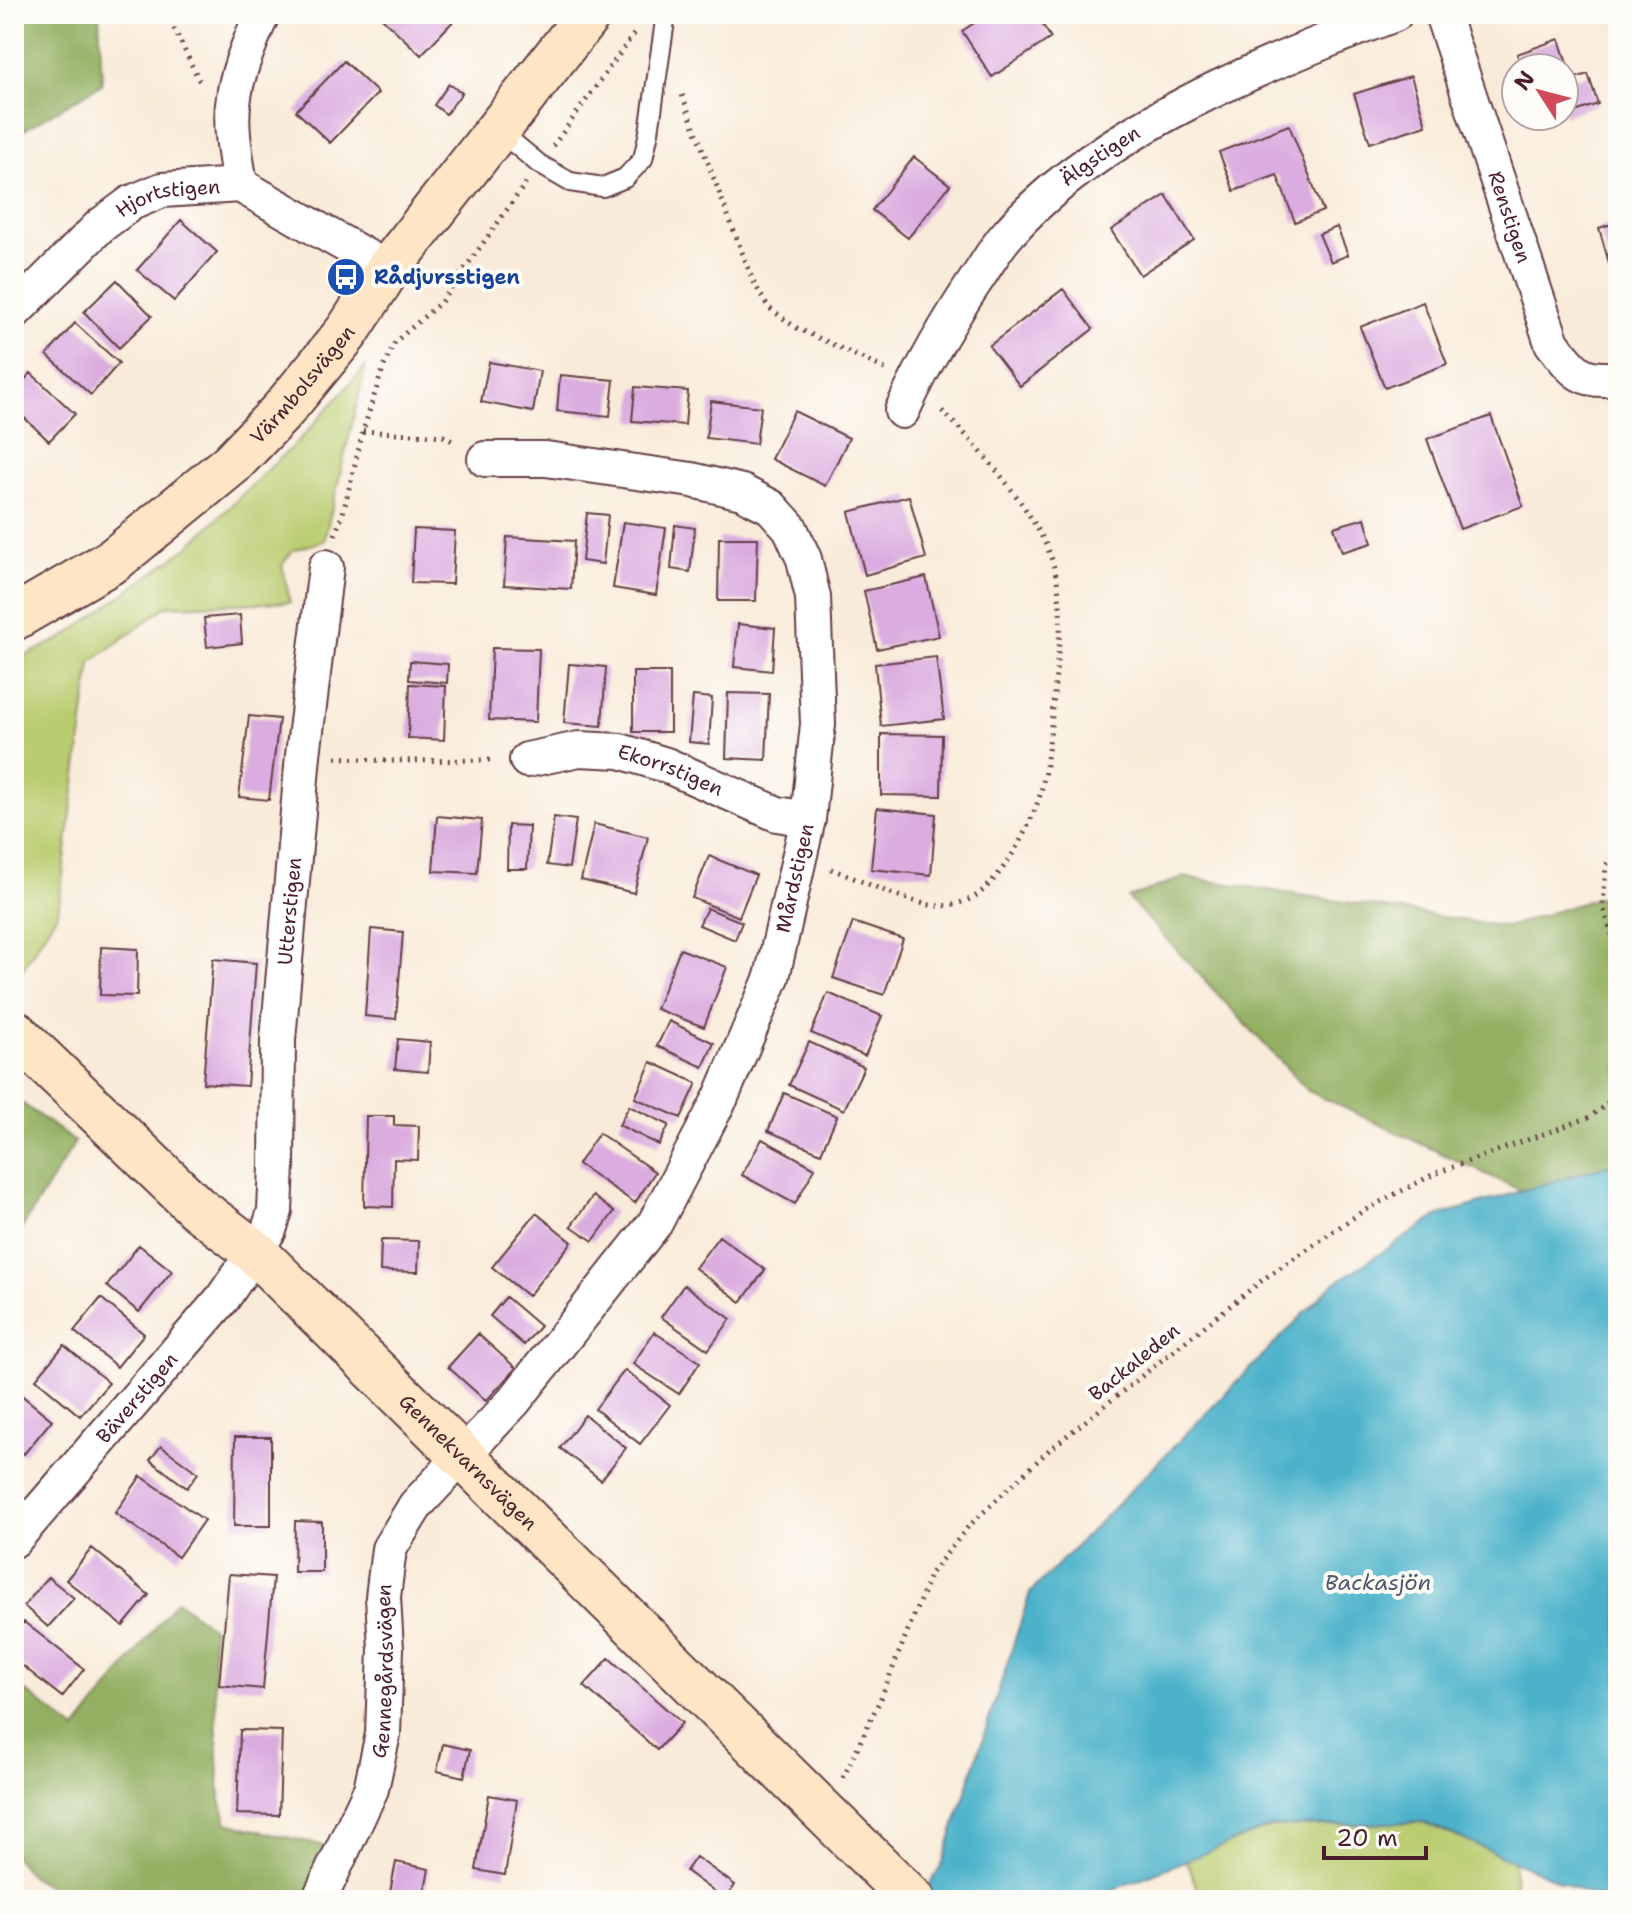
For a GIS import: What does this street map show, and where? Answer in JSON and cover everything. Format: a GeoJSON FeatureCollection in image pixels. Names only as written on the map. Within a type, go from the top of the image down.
{"type":"FeatureCollection","features":[{"type":"Feature","properties":{"kind":"street"},"geometry":{"type":"LineString","coordinates":[[240,185],[233,134],[233,98],[262,14]]}},
{"type":"Feature","properties":{"kind":"street","name":"Värmbolsvägen"},"geometry":{"type":"LineString","coordinates":[[14,618],[114,560],[231,464],[282,411],[347,332],[388,269],[589,14]]}},
{"type":"Feature","properties":{"kind":"street","name":"Älgstigen"},"geometry":{"type":"LineString","coordinates":[[907,400],[955,310],[1006,235],[1046,195],[1088,161],[1220,89],[1395,14]]}},
{"type":"Feature","properties":{"kind":"street","name":"Renstigen"},"geometry":{"type":"LineString","coordinates":[[1442,14],[1552,343],[1577,374],[1596,381],[1618,378]]}},
{"type":"Feature","properties":{"kind":"street","name":"Hjortstigen"},"geometry":{"type":"LineString","coordinates":[[14,312],[100,226],[131,203],[162,190],[240,185],[388,269]]}},
{"type":"Feature","properties":{"kind":"street","name":"Mårdstigen"},"geometry":{"type":"LineString","coordinates":[[462,1455],[514,1401],[655,1223],[721,1097],[772,977],[808,819],[818,724],[813,597],[804,559],[790,528],[771,507],[742,492],[717,486],[546,459],[485,459]]}},
{"type":"Feature","properties":{"kind":"street","name":"Utterstigen"},"geometry":{"type":"LineString","coordinates":[[255,1252],[269,1230],[275,1211],[278,1040],[303,755],[326,567]]}},
{"type":"Feature","properties":{"kind":"street","name":"Ekorrstigen"},"geometry":{"type":"LineString","coordinates":[[527,760],[579,749],[620,751],[666,765],[777,814],[808,819]]}},
{"type":"Feature","properties":{"kind":"street","name":"Gennekvarnsvägen"},"geometry":{"type":"LineString","coordinates":[[14,1032],[197,1208],[255,1252],[909,1896]]}},
{"type":"Feature","properties":{"kind":"street","name":"Bäverstigen"},"geometry":{"type":"LineString","coordinates":[[14,1540],[223,1298],[255,1252]]}},
{"type":"Feature","properties":{"kind":"street","name":"Gennegårdsvägen"},"geometry":{"type":"LineString","coordinates":[[319,1900],[371,1789],[383,1734],[386,1649],[383,1597],[389,1549],[416,1505],[462,1455]]}},
{"type":"Feature","properties":{"kind":"lane"},"geometry":{"type":"LineString","coordinates":[[498,130],[539,164],[570,182],[603,187],[625,178],[643,159],[666,14]]}},
{"type":"Feature","properties":{"kind":"path"},"geometry":{"type":"LineString","coordinates":[[167,14],[199,80],[233,98]]}},
{"type":"Feature","properties":{"kind":"path"},"geometry":{"type":"LineString","coordinates":[[326,567],[363,431],[383,368],[395,342],[441,302],[640,26]]}},
{"type":"Feature","properties":{"kind":"path"},"geometry":{"type":"LineString","coordinates":[[655,88],[681,94],[753,281],[768,307],[795,327],[886,369],[907,400],[949,418],[1008,486],[1035,526],[1054,565],[1061,611],[1060,635],[1042,789],[1022,836],[1000,871],[981,892],[960,902],[940,906],[922,903],[832,869],[800,861]]}},
{"type":"Feature","properties":{"kind":"path"},"geometry":{"type":"LineString","coordinates":[[363,431],[443,436],[485,459]]}},
{"type":"Feature","properties":{"kind":"path"},"geometry":{"type":"LineString","coordinates":[[303,755],[386,761],[527,760]]}},
{"type":"Feature","properties":{"kind":"path"},"geometry":{"type":"LineString","coordinates":[[1618,851],[1606,865],[1603,906],[1618,953]]}},
{"type":"Feature","properties":{"kind":"path","name":"Backaleden"},"geometry":{"type":"LineString","coordinates":[[827,1816],[880,1700],[931,1573],[968,1527],[1049,1450],[1265,1278],[1363,1211],[1434,1174],[1590,1117],[1618,1095]]}},
{"type":"Feature","properties":{"kind":"green space"},"geometry":{"type":"Polygon","coordinates":[[[14,14],[99,14],[102,84],[14,136],[14,14]]]}},
{"type":"Feature","properties":{"kind":"green space"},"geometry":{"type":"Polygon","coordinates":[[[366,366],[324,541],[293,550],[282,565],[290,602],[167,606],[91,662],[58,912],[14,983],[14,661],[63,638],[188,547],[305,434],[366,366]]]}},
{"type":"Feature","properties":{"kind":"green space"},"geometry":{"type":"Polygon","coordinates":[[[1184,877],[1507,927],[1618,891],[1618,1162],[1522,1191],[1308,1091],[1128,898],[1184,877]]]}},
{"type":"Feature","properties":{"kind":"green space"},"geometry":{"type":"Polygon","coordinates":[[[14,1102],[23,1104],[75,1142],[14,1241],[14,1102]]]}},
{"type":"Feature","properties":{"kind":"green space"},"geometry":{"type":"Polygon","coordinates":[[[177,1600],[212,1628],[220,1800],[227,1823],[333,1848],[302,1900],[73,1900],[31,1876],[14,1856],[14,1682],[76,1730],[177,1600]]]}},
{"type":"Feature","properties":{"kind":"green space"},"geometry":{"type":"Polygon","coordinates":[[[1423,1822],[1514,1861],[1515,1900],[1201,1900],[1186,1859],[1270,1827],[1423,1822]]]}},
{"type":"Feature","properties":{"kind":"water","name":"Backasjön"},"geometry":{"type":"Polygon","coordinates":[[[1618,1162],[1618,1900],[1604,1900],[1423,1822],[1270,1827],[1087,1900],[921,1900],[943,1862],[1030,1593],[1333,1284],[1438,1216],[1618,1162]]]}},
{"type":"Feature","properties":{"kind":"building"},"geometry":{"type":"Polygon","coordinates":[[[386,14],[460,14],[421,55],[382,18],[386,14]]]}},
{"type":"Feature","properties":{"kind":"building"},"geometry":{"type":"Polygon","coordinates":[[[988,14],[1036,14],[1051,38],[992,77],[962,31],[988,14]]]}},
{"type":"Feature","properties":{"kind":"building"},"geometry":{"type":"Polygon","coordinates":[[[1559,39],[1563,52],[1523,52],[1559,39]]]}},
{"type":"Feature","properties":{"kind":"building"},"geometry":{"type":"Polygon","coordinates":[[[344,61],[378,93],[330,143],[296,111],[344,61]]]}},
{"type":"Feature","properties":{"kind":"building"},"geometry":{"type":"Polygon","coordinates":[[[1588,74],[1598,104],[1580,110],[1580,76],[1588,74]]]}},
{"type":"Feature","properties":{"kind":"building"},"geometry":{"type":"Polygon","coordinates":[[[1411,76],[1426,125],[1370,143],[1354,94],[1411,76]]]}},
{"type":"Feature","properties":{"kind":"building"},"geometry":{"type":"Polygon","coordinates":[[[449,84],[462,93],[446,114],[434,105],[449,84]]]}},
{"type":"Feature","properties":{"kind":"building"},"geometry":{"type":"Polygon","coordinates":[[[1289,125],[1323,211],[1295,222],[1277,175],[1234,191],[1219,152],[1289,125]]]}},
{"type":"Feature","properties":{"kind":"building"},"geometry":{"type":"Polygon","coordinates":[[[914,157],[950,185],[908,238],[872,210],[914,157]]]}},
{"type":"Feature","properties":{"kind":"building"},"geometry":{"type":"Polygon","coordinates":[[[1166,195],[1194,240],[1140,275],[1111,230],[1166,195]]]}},
{"type":"Feature","properties":{"kind":"building"},"geometry":{"type":"Polygon","coordinates":[[[181,220],[217,252],[174,301],[137,270],[181,220]]]}},
{"type":"Feature","properties":{"kind":"building"},"geometry":{"type":"Polygon","coordinates":[[[1618,222],[1618,291],[1617,291],[1599,228],[1618,222]]]}},
{"type":"Feature","properties":{"kind":"building"},"geometry":{"type":"Polygon","coordinates":[[[1337,227],[1348,255],[1331,262],[1319,234],[1337,227]]]}},
{"type":"Feature","properties":{"kind":"building"},"geometry":{"type":"Polygon","coordinates":[[[117,280],[152,316],[119,348],[84,312],[117,280]]]}},
{"type":"Feature","properties":{"kind":"building"},"geometry":{"type":"Polygon","coordinates":[[[1063,289],[1093,329],[1020,386],[989,346],[1063,289]]]}},
{"type":"Feature","properties":{"kind":"building"},"geometry":{"type":"Polygon","coordinates":[[[1423,302],[1447,364],[1385,388],[1360,327],[1423,302]]]}},
{"type":"Feature","properties":{"kind":"building"},"geometry":{"type":"Polygon","coordinates":[[[75,323],[119,363],[91,395],[47,355],[75,323]]]}},
{"type":"Feature","properties":{"kind":"building"},"geometry":{"type":"Polygon","coordinates":[[[489,362],[540,371],[533,412],[481,402],[489,362]]]}},
{"type":"Feature","properties":{"kind":"building"},"geometry":{"type":"Polygon","coordinates":[[[31,373],[75,414],[49,441],[14,408],[14,391],[31,373]]]}},
{"type":"Feature","properties":{"kind":"building"},"geometry":{"type":"Polygon","coordinates":[[[560,375],[614,380],[610,416],[557,411],[560,375]]]}},
{"type":"Feature","properties":{"kind":"building"},"geometry":{"type":"Polygon","coordinates":[[[635,387],[688,391],[685,425],[632,421],[635,387]]]}},
{"type":"Feature","properties":{"kind":"building"},"geometry":{"type":"Polygon","coordinates":[[[711,401],[761,407],[756,444],[706,438],[711,401]]]}},
{"type":"Feature","properties":{"kind":"building"},"geometry":{"type":"Polygon","coordinates":[[[794,411],[849,438],[825,486],[771,459],[794,411]]]}},
{"type":"Feature","properties":{"kind":"building"},"geometry":{"type":"Polygon","coordinates":[[[1491,416],[1523,506],[1460,529],[1427,439],[1491,416]]]}},
{"type":"Feature","properties":{"kind":"building"},"geometry":{"type":"Polygon","coordinates":[[[909,496],[926,558],[865,575],[849,512],[909,496]]]}},
{"type":"Feature","properties":{"kind":"building"},"geometry":{"type":"Polygon","coordinates":[[[587,513],[608,515],[603,564],[582,561],[587,513]]]}},
{"type":"Feature","properties":{"kind":"building"},"geometry":{"type":"Polygon","coordinates":[[[1365,518],[1372,543],[1342,552],[1334,527],[1365,518]]]}},
{"type":"Feature","properties":{"kind":"building"},"geometry":{"type":"Polygon","coordinates":[[[623,522],[666,528],[656,595],[613,588],[623,522]]]}},
{"type":"Feature","properties":{"kind":"building"},"geometry":{"type":"Polygon","coordinates":[[[675,525],[695,528],[690,572],[671,569],[675,525]]]}},
{"type":"Feature","properties":{"kind":"building"},"geometry":{"type":"Polygon","coordinates":[[[414,529],[455,531],[452,584],[411,583],[414,529]]]}},
{"type":"Feature","properties":{"kind":"building"},"geometry":{"type":"Polygon","coordinates":[[[507,537],[574,541],[571,589],[504,585],[507,537]]]}},
{"type":"Feature","properties":{"kind":"building"},"geometry":{"type":"Polygon","coordinates":[[[719,538],[758,538],[756,601],[718,601],[719,538]]]}},
{"type":"Feature","properties":{"kind":"building"},"geometry":{"type":"Polygon","coordinates":[[[926,577],[939,636],[877,649],[864,591],[926,577]]]}},
{"type":"Feature","properties":{"kind":"building"},"geometry":{"type":"Polygon","coordinates":[[[240,615],[242,643],[207,647],[204,618],[240,615]]]}},
{"type":"Feature","properties":{"kind":"building"},"geometry":{"type":"Polygon","coordinates":[[[738,624],[775,628],[772,671],[734,667],[738,624]]]}},
{"type":"Feature","properties":{"kind":"building"},"geometry":{"type":"Polygon","coordinates":[[[492,648],[539,649],[536,722],[489,720],[492,648]]]}},
{"type":"Feature","properties":{"kind":"building"},"geometry":{"type":"Polygon","coordinates":[[[936,657],[944,719],[881,726],[875,664],[936,657]]]}},
{"type":"Feature","properties":{"kind":"building"},"geometry":{"type":"Polygon","coordinates":[[[410,661],[448,664],[447,683],[409,680],[410,661]]]}},
{"type":"Feature","properties":{"kind":"building"},"geometry":{"type":"Polygon","coordinates":[[[569,664],[606,667],[602,726],[564,723],[569,664]]]}},
{"type":"Feature","properties":{"kind":"building"},"geometry":{"type":"Polygon","coordinates":[[[633,672],[670,672],[670,732],[633,732],[633,672]]]}},
{"type":"Feature","properties":{"kind":"building"},"geometry":{"type":"Polygon","coordinates":[[[410,684],[446,686],[444,740],[408,738],[410,684]]]}},
{"type":"Feature","properties":{"kind":"building"},"geometry":{"type":"Polygon","coordinates":[[[728,693],[769,694],[766,760],[726,758],[728,693]]]}},
{"type":"Feature","properties":{"kind":"building"},"geometry":{"type":"Polygon","coordinates":[[[693,696],[712,698],[709,744],[689,742],[693,696]]]}},
{"type":"Feature","properties":{"kind":"building"},"geometry":{"type":"Polygon","coordinates":[[[249,716],[279,719],[269,800],[239,797],[249,716]]]}},
{"type":"Feature","properties":{"kind":"building"},"geometry":{"type":"Polygon","coordinates":[[[881,734],[942,735],[941,796],[881,795],[881,734]]]}},
{"type":"Feature","properties":{"kind":"building"},"geometry":{"type":"Polygon","coordinates":[[[877,808],[936,814],[931,875],[871,869],[877,808]]]}},
{"type":"Feature","properties":{"kind":"building"},"geometry":{"type":"Polygon","coordinates":[[[437,816],[482,820],[477,873],[433,871],[437,816]]]}},
{"type":"Feature","properties":{"kind":"building"},"geometry":{"type":"Polygon","coordinates":[[[554,817],[576,820],[569,868],[547,865],[554,817]]]}},
{"type":"Feature","properties":{"kind":"building"},"geometry":{"type":"Polygon","coordinates":[[[594,824],[648,837],[634,893],[581,880],[594,824]]]}},
{"type":"Feature","properties":{"kind":"building"},"geometry":{"type":"Polygon","coordinates":[[[508,825],[529,826],[527,869],[507,869],[508,825]]]}},
{"type":"Feature","properties":{"kind":"building"},"geometry":{"type":"Polygon","coordinates":[[[709,856],[756,875],[739,917],[692,898],[709,856]]]}},
{"type":"Feature","properties":{"kind":"building"},"geometry":{"type":"Polygon","coordinates":[[[707,908],[742,922],[735,940],[699,925],[707,908]]]}},
{"type":"Feature","properties":{"kind":"building"},"geometry":{"type":"Polygon","coordinates":[[[853,922],[903,939],[884,995],[833,978],[853,922]]]}},
{"type":"Feature","properties":{"kind":"building"},"geometry":{"type":"Polygon","coordinates":[[[371,929],[403,932],[396,1019],[365,1016],[371,929]]]}},
{"type":"Feature","properties":{"kind":"building"},"geometry":{"type":"Polygon","coordinates":[[[101,947],[138,949],[137,996],[100,995],[101,947]]]}},
{"type":"Feature","properties":{"kind":"building"},"geometry":{"type":"Polygon","coordinates":[[[680,949],[727,967],[704,1027],[656,1009],[680,949]]]}},
{"type":"Feature","properties":{"kind":"building"},"geometry":{"type":"Polygon","coordinates":[[[213,959],[256,963],[247,1086],[203,1083],[213,959]]]}},
{"type":"Feature","properties":{"kind":"building"},"geometry":{"type":"Polygon","coordinates":[[[828,993],[882,1016],[865,1056],[811,1033],[828,993]]]}},
{"type":"Feature","properties":{"kind":"building"},"geometry":{"type":"Polygon","coordinates":[[[669,1021],[714,1043],[703,1067],[657,1046],[669,1021]]]}},
{"type":"Feature","properties":{"kind":"building"},"geometry":{"type":"Polygon","coordinates":[[[398,1039],[430,1042],[428,1072],[395,1069],[398,1039]]]}},
{"type":"Feature","properties":{"kind":"building"},"geometry":{"type":"Polygon","coordinates":[[[809,1042],[864,1067],[844,1110],[789,1085],[809,1042]]]}},
{"type":"Feature","properties":{"kind":"building"},"geometry":{"type":"Polygon","coordinates":[[[651,1062],[697,1083],[681,1118],[635,1098],[651,1062]]]}},
{"type":"Feature","properties":{"kind":"building"},"geometry":{"type":"Polygon","coordinates":[[[784,1093],[837,1116],[821,1153],[768,1131],[784,1093]]]}},
{"type":"Feature","properties":{"kind":"building"},"geometry":{"type":"Polygon","coordinates":[[[629,1106],[669,1125],[659,1145],[619,1125],[629,1106]]]}},
{"type":"Feature","properties":{"kind":"building"},"geometry":{"type":"Polygon","coordinates":[[[366,1116],[394,1116],[394,1125],[419,1126],[418,1160],[394,1159],[393,1207],[364,1206],[366,1116]]]}},
{"type":"Feature","properties":{"kind":"building"},"geometry":{"type":"Polygon","coordinates":[[[599,1133],[655,1172],[635,1203],[578,1164],[599,1133]]]}},
{"type":"Feature","properties":{"kind":"building"},"geometry":{"type":"Polygon","coordinates":[[[762,1139],[815,1168],[795,1204],[742,1175],[762,1139]]]}},
{"type":"Feature","properties":{"kind":"building"},"geometry":{"type":"Polygon","coordinates":[[[593,1196],[614,1212],[593,1241],[571,1226],[593,1196]]]}},
{"type":"Feature","properties":{"kind":"building"},"geometry":{"type":"Polygon","coordinates":[[[536,1213],[572,1242],[528,1296],[492,1267],[536,1213]]]}},
{"type":"Feature","properties":{"kind":"building"},"geometry":{"type":"Polygon","coordinates":[[[719,1236],[765,1270],[741,1302],[695,1268],[719,1236]]]}},
{"type":"Feature","properties":{"kind":"building"},"geometry":{"type":"Polygon","coordinates":[[[381,1240],[419,1241],[418,1272],[380,1271],[381,1240]]]}},
{"type":"Feature","properties":{"kind":"building"},"geometry":{"type":"Polygon","coordinates":[[[139,1245],[172,1271],[139,1312],[107,1286],[139,1245]]]}},
{"type":"Feature","properties":{"kind":"building"},"geometry":{"type":"Polygon","coordinates":[[[684,1285],[731,1319],[708,1350],[661,1317],[684,1285]]]}},
{"type":"Feature","properties":{"kind":"building"},"geometry":{"type":"Polygon","coordinates":[[[506,1297],[540,1326],[524,1345],[490,1316],[506,1297]]]}},
{"type":"Feature","properties":{"kind":"building"},"geometry":{"type":"Polygon","coordinates":[[[101,1298],[144,1334],[117,1367],[74,1331],[101,1298]]]}},
{"type":"Feature","properties":{"kind":"building"},"geometry":{"type":"Polygon","coordinates":[[[654,1332],[700,1362],[679,1394],[633,1364],[654,1332]]]}},
{"type":"Feature","properties":{"kind":"building"},"geometry":{"type":"Polygon","coordinates":[[[478,1334],[516,1368],[486,1401],[448,1367],[478,1334]]]}},
{"type":"Feature","properties":{"kind":"building"},"geometry":{"type":"Polygon","coordinates":[[[64,1345],[109,1383],[80,1416],[36,1379],[64,1345]]]}},
{"type":"Feature","properties":{"kind":"building"},"geometry":{"type":"Polygon","coordinates":[[[625,1370],[670,1405],[640,1444],[595,1409],[625,1370]]]}},
{"type":"Feature","properties":{"kind":"building"},"geometry":{"type":"Polygon","coordinates":[[[14,1389],[52,1420],[24,1454],[14,1446],[14,1389]]]}},
{"type":"Feature","properties":{"kind":"building"},"geometry":{"type":"Polygon","coordinates":[[[585,1415],[626,1448],[601,1480],[560,1448],[585,1415]]]}},
{"type":"Feature","properties":{"kind":"building"},"geometry":{"type":"Polygon","coordinates":[[[235,1437],[271,1437],[271,1526],[234,1526],[235,1437]]]}},
{"type":"Feature","properties":{"kind":"building"},"geometry":{"type":"Polygon","coordinates":[[[161,1446],[198,1473],[187,1488],[150,1460],[161,1446]]]}},
{"type":"Feature","properties":{"kind":"building"},"geometry":{"type":"Polygon","coordinates":[[[141,1476],[204,1520],[178,1557],[115,1513],[141,1476]]]}},
{"type":"Feature","properties":{"kind":"building"},"geometry":{"type":"Polygon","coordinates":[[[295,1521],[322,1522],[322,1572],[294,1572],[295,1521]]]}},
{"type":"Feature","properties":{"kind":"building"},"geometry":{"type":"Polygon","coordinates":[[[92,1548],[149,1595],[123,1626],[66,1580],[92,1548]]]}},
{"type":"Feature","properties":{"kind":"building"},"geometry":{"type":"Polygon","coordinates":[[[229,1574],[273,1577],[263,1689],[219,1685],[229,1574]]]}},
{"type":"Feature","properties":{"kind":"building"},"geometry":{"type":"Polygon","coordinates":[[[48,1577],[74,1598],[48,1627],[24,1606],[48,1577]]]}},
{"type":"Feature","properties":{"kind":"building"},"geometry":{"type":"Polygon","coordinates":[[[24,1622],[84,1669],[62,1697],[14,1659],[14,1634],[24,1622]]]}},
{"type":"Feature","properties":{"kind":"building"},"geometry":{"type":"Polygon","coordinates":[[[609,1658],[682,1723],[657,1750],[584,1686],[609,1658]]]}},
{"type":"Feature","properties":{"kind":"building"},"geometry":{"type":"Polygon","coordinates":[[[240,1730],[282,1731],[279,1815],[237,1814],[240,1730]]]}},
{"type":"Feature","properties":{"kind":"building"},"geometry":{"type":"Polygon","coordinates":[[[443,1744],[470,1750],[464,1777],[437,1771],[443,1744]]]}},
{"type":"Feature","properties":{"kind":"building"},"geometry":{"type":"Polygon","coordinates":[[[489,1795],[517,1800],[505,1875],[476,1870],[489,1795]]]}},
{"type":"Feature","properties":{"kind":"building"},"geometry":{"type":"Polygon","coordinates":[[[696,1857],[735,1885],[725,1900],[686,1871],[696,1857]]]}},
{"type":"Feature","properties":{"kind":"building"},"geometry":{"type":"Polygon","coordinates":[[[396,1862],[429,1869],[423,1899],[390,1892],[396,1862]]]}},
{"type":"Feature","properties":{"kind":"place","name":"Rådjursstigen"},"geometry":{"type":"Point","coordinates":[346,277]}}]}
